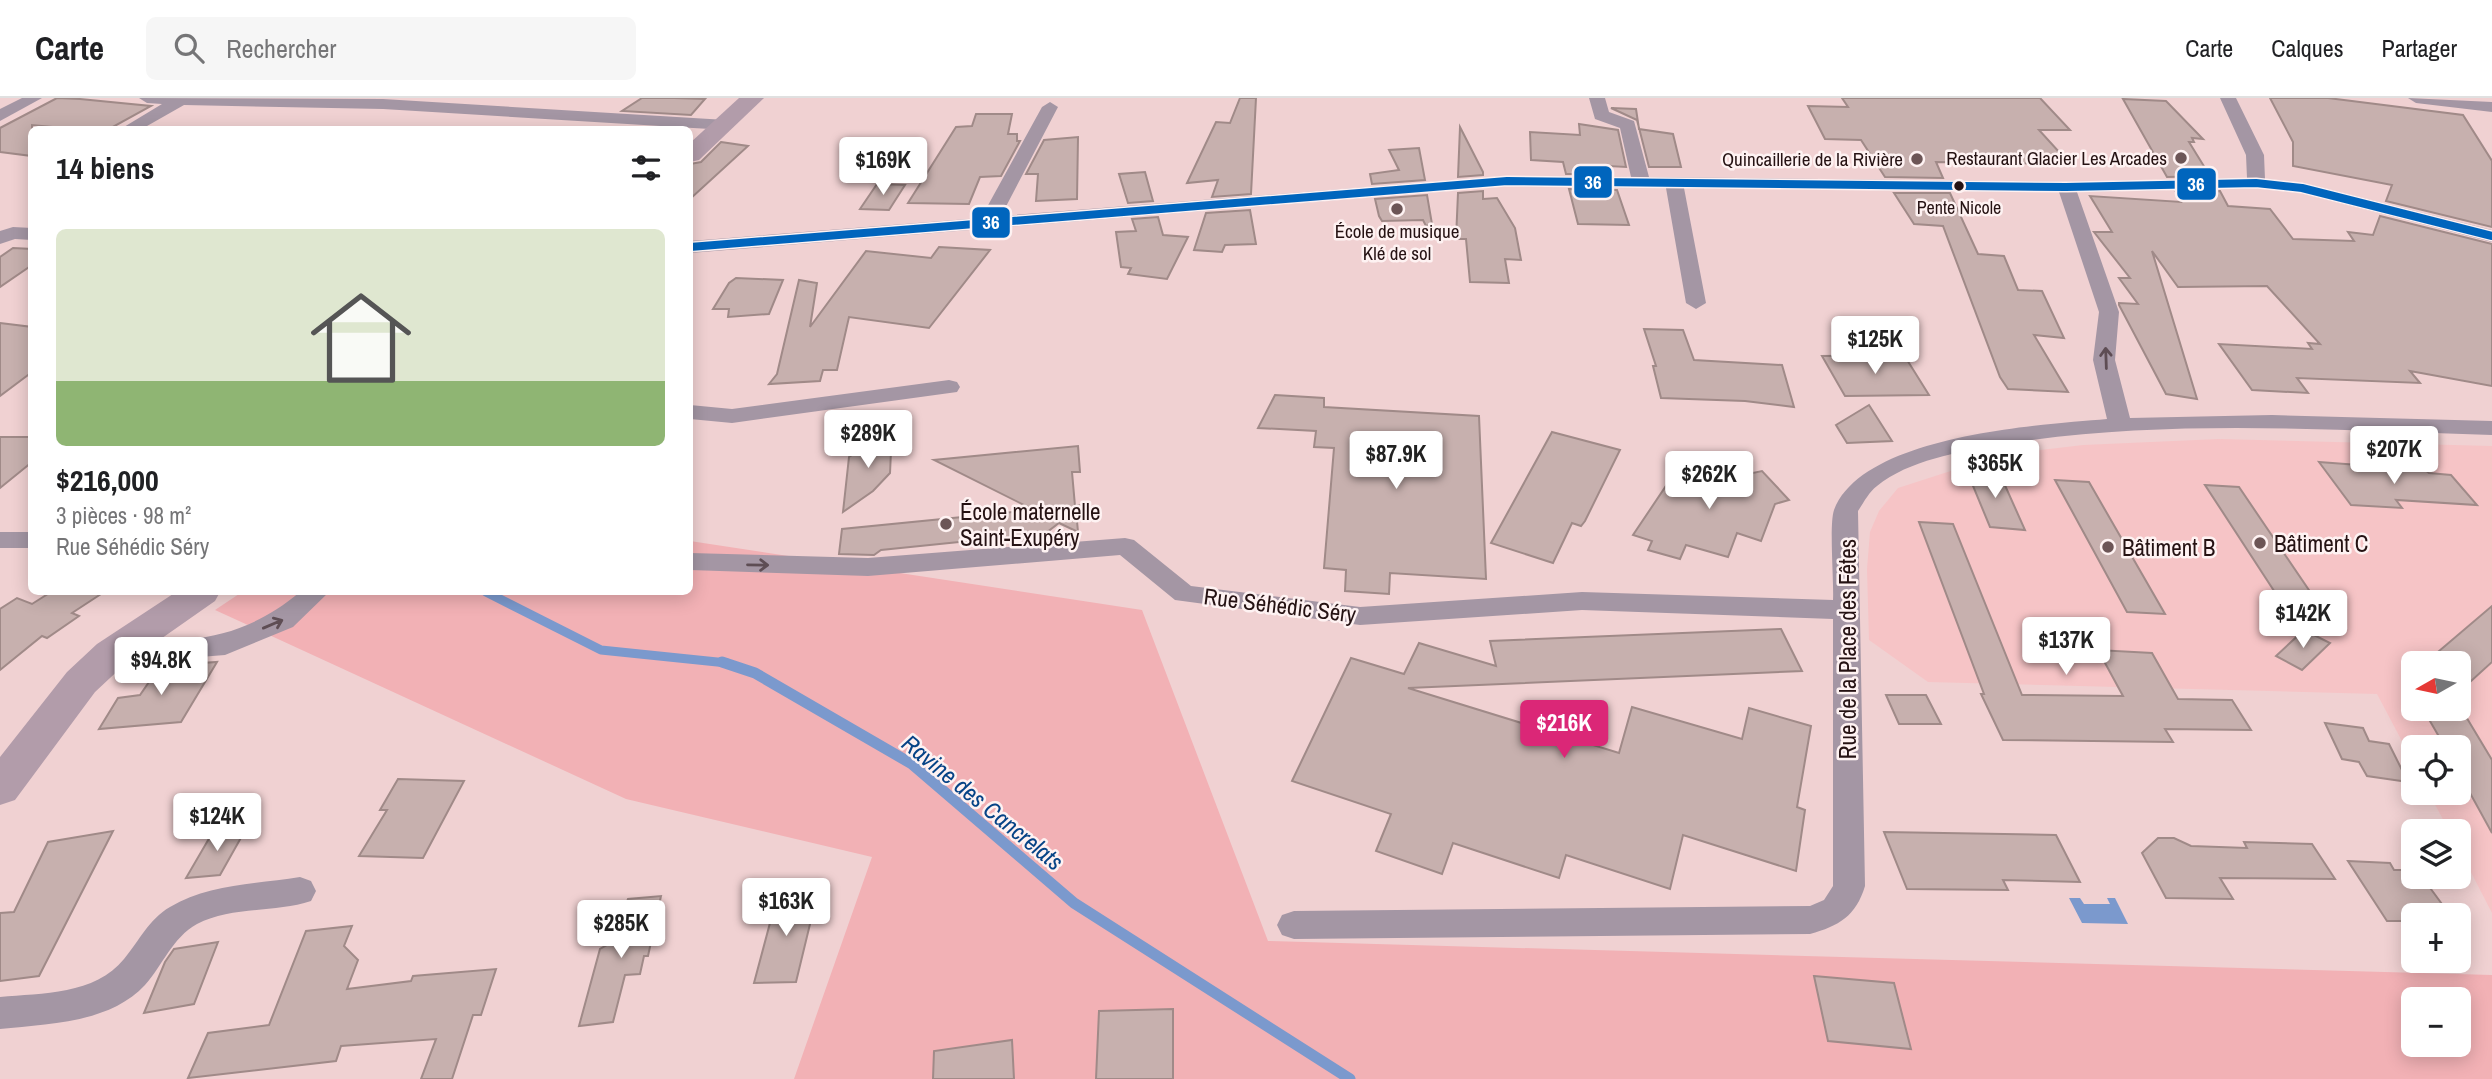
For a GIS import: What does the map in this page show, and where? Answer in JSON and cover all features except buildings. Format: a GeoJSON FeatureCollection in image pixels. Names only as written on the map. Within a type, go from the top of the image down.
{"type":"FeatureCollection","features":[{"type":"Feature","properties":{"kind":"main road"},"geometry":{"type":"LineString","coordinates":[[693,152],[753,98]]}},
{"type":"Feature","properties":{"kind":"main road"},"geometry":{"type":"LineString","coordinates":[[0,788],[81,682],[111,654],[198,595]]}},
{"type":"Feature","properties":{"kind":"street"},"geometry":{"type":"LineString","coordinates":[[0,116],[34,98]]}},
{"type":"Feature","properties":{"kind":"street"},"geometry":{"type":"LineString","coordinates":[[147,98],[388,101],[726,125]]}},
{"type":"Feature","properties":{"kind":"street"},"geometry":{"type":"LineString","coordinates":[[1597,98],[1601,115],[1628,125],[1641,182]]}},
{"type":"Feature","properties":{"kind":"street"},"geometry":{"type":"LineString","coordinates":[[2228,98],[2255,155],[2256,183]]}},
{"type":"Feature","properties":{"kind":"street"},"geometry":{"type":"LineString","coordinates":[[2416,98],[2492,107]]}},
{"type":"Feature","properties":{"kind":"street"},"geometry":{"type":"LineString","coordinates":[[134,126],[181,100]]}},
{"type":"Feature","properties":{"kind":"street"},"geometry":{"type":"LineString","coordinates":[[988,223],[1050,107]]}},
{"type":"Feature","properties":{"kind":"street"},"geometry":{"type":"LineString","coordinates":[[693,247],[1507,181],[2066,187],[2256,183],[2302,188],[2492,236]]}},
{"type":"Feature","properties":{"kind":"street"},"geometry":{"type":"LineString","coordinates":[[1674,183],[1696,303]]}},
{"type":"Feature","properties":{"kind":"street"},"geometry":{"type":"LineString","coordinates":[[2066,187],[2088,244],[2109,312],[2104,360],[2120,425]]}},
{"type":"Feature","properties":{"kind":"street"},"geometry":{"type":"LineString","coordinates":[[0,238],[13,233],[28,234]]}},
{"type":"Feature","properties":{"kind":"street"},"geometry":{"type":"LineString","coordinates":[[693,412],[732,416],[949,387]]}},
{"type":"Feature","properties":{"kind":"street","name":"Rue de la Place des Fêtes"},"geometry":{"type":"LineString","coordinates":[[1294,925],[1810,920],[1825,916],[1845,899],[1849,886],[1846,511],[1869,479],[1934,452],[1963,445],[2010,436],[2120,425],[2274,421],[2492,428]]}},
{"type":"Feature","properties":{"kind":"street"},"geometry":{"type":"LineString","coordinates":[[0,540],[28,540]]}},
{"type":"Feature","properties":{"kind":"street","name":"Rue Séhédic Séry"},"geometry":{"type":"LineString","coordinates":[[693,562],[868,567],[1125,546],[1184,594],[1360,616],[1582,601],[1846,610]]}},
{"type":"Feature","properties":{"kind":"street"},"geometry":{"type":"LineString","coordinates":[[111,654],[215,648],[283,620],[312,595]]}},
{"type":"Feature","properties":{"kind":"street"},"geometry":{"type":"LineString","coordinates":[[0,1013],[69,1004],[101,996],[130,976],[164,929],[186,914],[300,891]]}},
{"type":"Feature","properties":{"kind":"shaded area"},"geometry":{"type":"Polygon","coordinates":[[[2219,439],[2492,446],[2492,913],[2471,872],[2471,819],[2443,819],[2435,805],[2471,805],[2471,735],[2401,735],[2401,739],[2377,694],[1928,682],[1869,640],[1867,569],[1870,532],[1879,511],[1898,488],[1994,457],[2083,445],[2219,439]]]}},
{"type":"Feature","properties":{"kind":"shaded area"},"geometry":{"type":"Polygon","coordinates":[[[693,541],[1142,610],[1268,941],[2492,975],[2492,1079],[794,1079],[872,857],[626,799],[215,610],[238,595],[693,595],[693,541]]]}},
{"type":"Feature","properties":{"kind":"water"},"geometry":{"type":"Polygon","coordinates":[[[2069,898],[2080,898],[2084,904],[2110,904],[2107,898],[2115,898],[2128,924],[2082,923],[2069,898]]]}},
{"type":"Feature","properties":{"kind":"waterway","name":"Ravine des Cancrelats"},"geometry":{"type":"LineString","coordinates":[[492,595],[601,650],[724,663]]}},
{"type":"Feature","properties":{"kind":"waterway","name":"Ravine des Cancrelats"},"geometry":{"type":"LineString","coordinates":[[724,663],[755,673],[912,764],[1074,903],[1350,1079]]}},
{"type":"Feature","properties":{"kind":"transit line","name":"36"},"geometry":{"type":"LineString","coordinates":[[693,247],[1507,181],[2066,187],[2256,183],[2302,188],[2492,236]]}},
{"type":"Feature","properties":{"kind":"place","name":"Restaurant Glacier Les Arcades"},"geometry":{"type":"Point","coordinates":[2181,158]}},
{"type":"Feature","properties":{"kind":"place","name":"Quincaillerie de la Rivière"},"geometry":{"type":"Point","coordinates":[1917,159]}},
{"type":"Feature","properties":{"kind":"place","name":"Pente Nicole"},"geometry":{"type":"Point","coordinates":[1959,186]}},
{"type":"Feature","properties":{"kind":"place","name":"École de musique Klé de sol"},"geometry":{"type":"Point","coordinates":[1397,209]}},
{"type":"Feature","properties":{"kind":"place","name":"École maternelle Saint-Exupéry"},"geometry":{"type":"Point","coordinates":[946,524]}},
{"type":"Feature","properties":{"kind":"place","name":"Bâtiment C"},"geometry":{"type":"Point","coordinates":[2260,543]}},
{"type":"Feature","properties":{"kind":"place","name":"Bâtiment B"},"geometry":{"type":"Point","coordinates":[2108,547]}}]}
